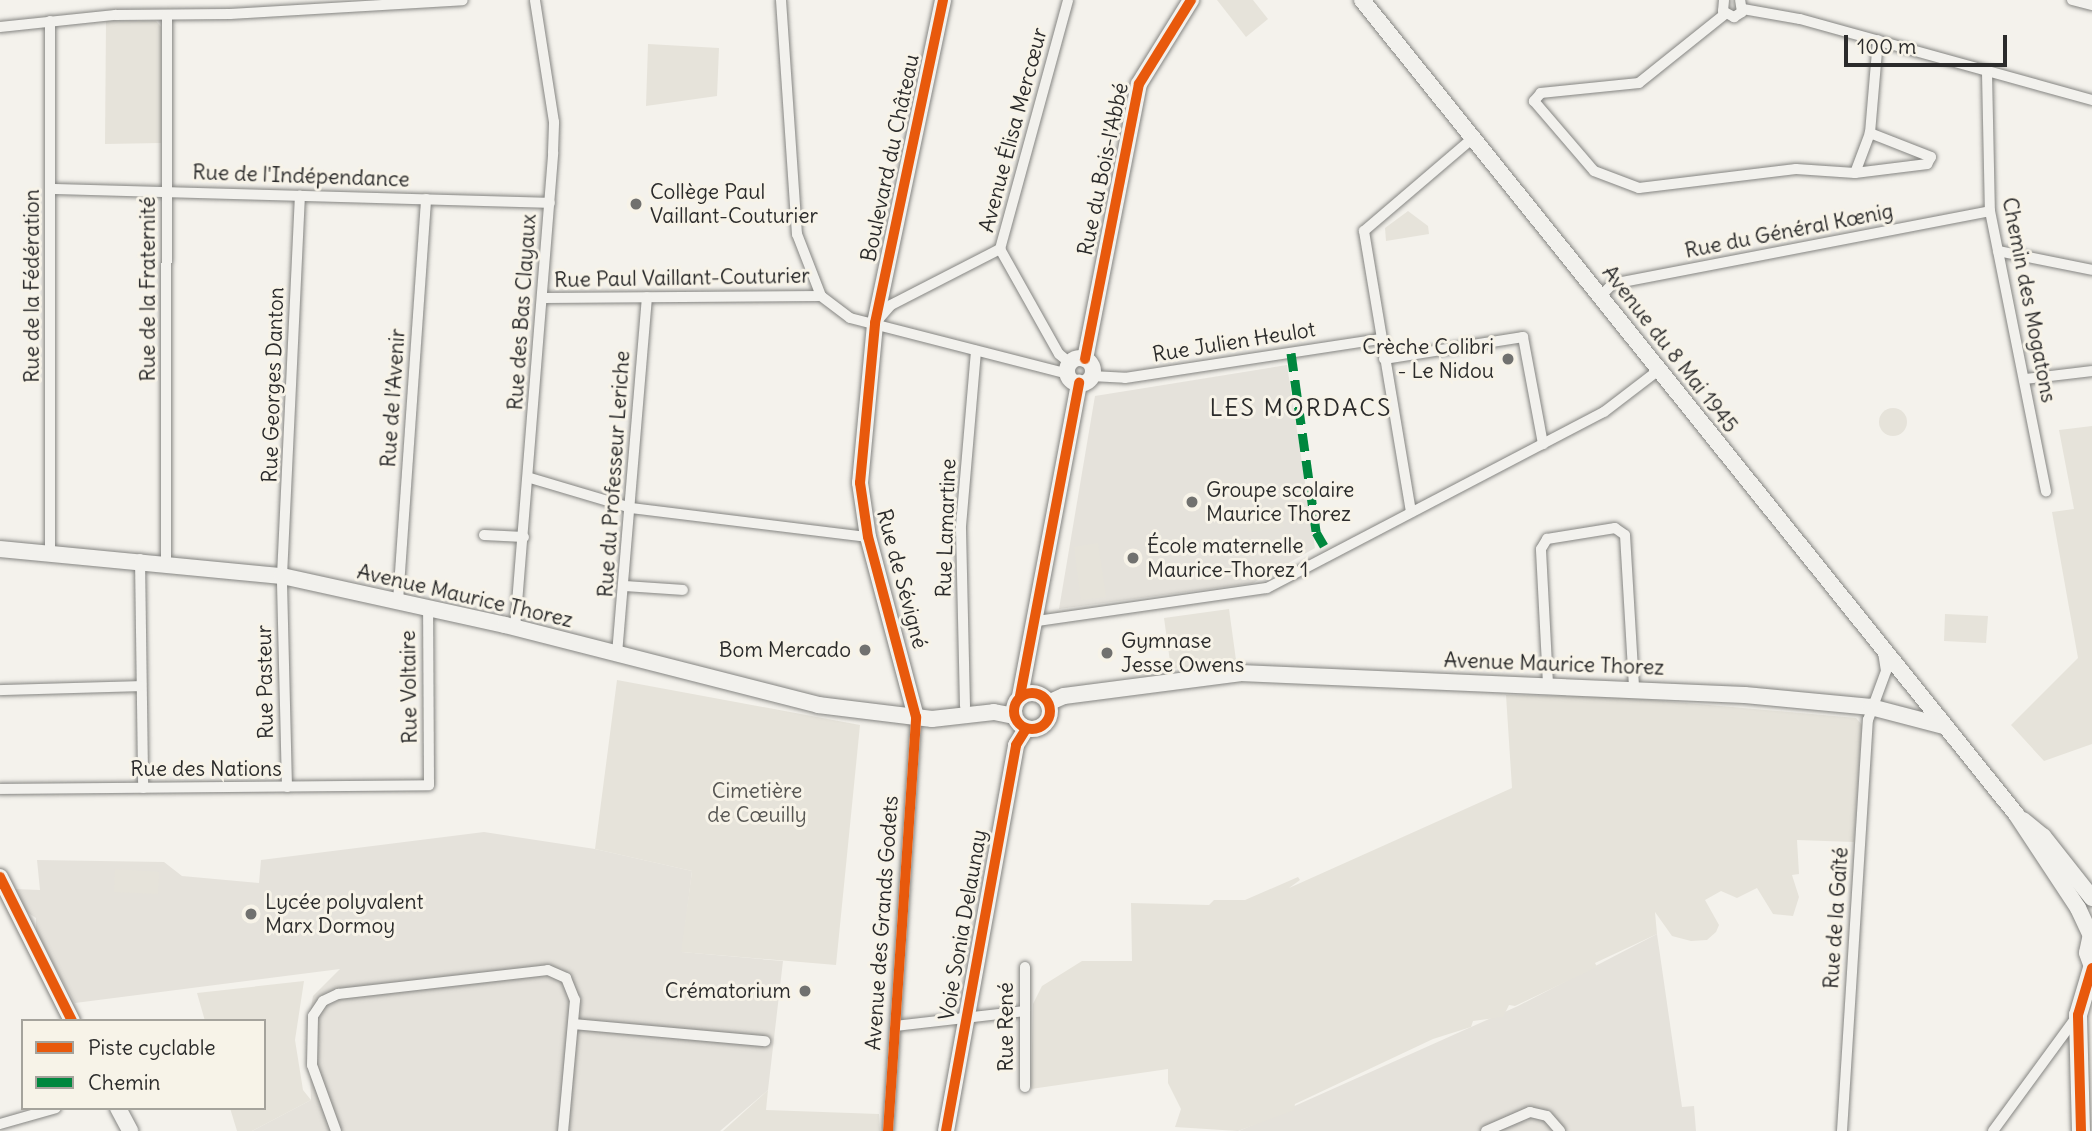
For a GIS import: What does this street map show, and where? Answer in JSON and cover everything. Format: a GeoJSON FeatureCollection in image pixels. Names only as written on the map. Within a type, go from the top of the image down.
{"type":"FeatureCollection","features":[{"type":"Feature","properties":{"kind":"main road","name":"Boulevard du Château"},"geometry":{"type":"LineString","coordinates":[[875,323],[943,0]]}},
{"type":"Feature","properties":{"kind":"main road","name":"Rue du Bois-l'Abbé"},"geometry":{"type":"LineString","coordinates":[[1021,701],[1032,651],[1079,371],[1139,84],[1191,0]]}},
{"type":"Feature","properties":{"kind":"main road","name":"Avenue du 8 Mai 1945"},"geometry":{"type":"LineString","coordinates":[[1362,0],[1944,726]]}},
{"type":"Feature","properties":{"kind":"main road","name":"Rue de Sévigné"},"geometry":{"type":"LineString","coordinates":[[875,323],[860,483],[868,537],[916,717]]}},
{"type":"Feature","properties":{"kind":"main road","name":"Avenue Maurice Thorez"},"geometry":{"type":"LineString","coordinates":[[0,548],[140,559],[282,576],[428,607],[818,705],[916,717],[993,712],[1021,701]]}},
{"type":"Feature","properties":{"kind":"main road","name":"Avenue Maurice Thorez"},"geometry":{"type":"LineString","coordinates":[[1048,703],[1064,696],[1240,673],[1634,687],[1871,707],[1944,726]]}},
{"type":"Feature","properties":{"kind":"main road","name":"Avenue Maurice Thorez"},"geometry":{"type":"LineString","coordinates":[[916,717],[965,706],[1021,701]]}},
{"type":"Feature","properties":{"kind":"main road"},"geometry":{"type":"LineString","coordinates":[[1021,701],[1048,703],[1048,720],[1034,730],[1026,729],[1021,701]]}},
{"type":"Feature","properties":{"kind":"main road"},"geometry":{"type":"LineString","coordinates":[[1944,726],[2016,814],[2078,908],[2091,935],[2088,954],[2092,966],[2078,1016],[2081,1131]]}},
{"type":"Feature","properties":{"kind":"main road","name":"Voie Sonia Delaunay"},"geometry":{"type":"LineString","coordinates":[[946,1131],[1016,745],[1026,729]]}},
{"type":"Feature","properties":{"kind":"main road"},"geometry":{"type":"LineString","coordinates":[[2016,814],[2043,836],[2092,898]]}},
{"type":"Feature","properties":{"kind":"main road"},"geometry":{"type":"LineString","coordinates":[[0,877],[71,1019]]}},
{"type":"Feature","properties":{"kind":"main road"},"geometry":{"type":"LineString","coordinates":[[119,1110],[130,1131]]}},
{"type":"Feature","properties":{"kind":"street"},"geometry":{"type":"LineString","coordinates":[[230,0],[230,14]]}},
{"type":"Feature","properties":{"kind":"street"},"geometry":{"type":"LineString","coordinates":[[0,27],[50,21],[230,14],[463,0]]}},
{"type":"Feature","properties":{"kind":"street","name":"Rue des Bas Clayaux"},"geometry":{"type":"LineString","coordinates":[[515,628],[530,478],[554,122],[535,0]]}},
{"type":"Feature","properties":{"kind":"street"},"geometry":{"type":"LineString","coordinates":[[781,0],[797,234],[821,296],[850,318],[875,323]]}},
{"type":"Feature","properties":{"kind":"street","name":"Avenue Élisa Mercœur"},"geometry":{"type":"LineString","coordinates":[[875,323],[891,306],[1000,250],[1068,0]]}},
{"type":"Feature","properties":{"kind":"street"},"geometry":{"type":"LineString","coordinates":[[1724,0],[1725,14]]}},
{"type":"Feature","properties":{"kind":"street"},"geometry":{"type":"LineString","coordinates":[[2072,0],[2092,5]]}},
{"type":"Feature","properties":{"kind":"street"},"geometry":{"type":"LineString","coordinates":[[1870,133],[1931,157],[1927,164],[1855,173],[1796,169],[1639,188],[1594,170],[1534,101],[1541,93],[1640,83],[1725,14],[1737,16],[1747,4],[1987,73],[2092,100]]}},
{"type":"Feature","properties":{"kind":"street","name":"Rue de la Fraternité"},"geometry":{"type":"LineString","coordinates":[[166,562],[167,15]]}},
{"type":"Feature","properties":{"kind":"street","name":"Rue de la Fédération"},"geometry":{"type":"LineString","coordinates":[[50,21],[50,551]]}},
{"type":"Feature","properties":{"kind":"street"},"geometry":{"type":"LineString","coordinates":[[1855,173],[1870,133],[1878,40]]}},
{"type":"Feature","properties":{"kind":"street","name":"Chemin des Mogatons"},"geometry":{"type":"LineString","coordinates":[[1987,73],[1990,211],[2046,491]]}},
{"type":"Feature","properties":{"kind":"street"},"geometry":{"type":"LineString","coordinates":[[1412,512],[1384,359],[1367,224],[1473,138]]}},
{"type":"Feature","properties":{"kind":"street","name":"Rue de l'Indépendance"},"geometry":{"type":"LineString","coordinates":[[51,189],[550,203]]}},
{"type":"Feature","properties":{"kind":"street","name":"Rue Georges Danton"},"geometry":{"type":"LineString","coordinates":[[282,576],[300,195]]}},
{"type":"Feature","properties":{"kind":"street","name":"Rue de l’Avenir"},"geometry":{"type":"LineString","coordinates":[[398,601],[426,199]]}},
{"type":"Feature","properties":{"kind":"street","name":"Rue du Général Kœnig"},"geometry":{"type":"LineString","coordinates":[[1601,296],[1612,284],[1990,211]]}},
{"type":"Feature","properties":{"kind":"street"},"geometry":{"type":"LineString","coordinates":[[1000,250],[1059,354],[1079,371]]}},
{"type":"Feature","properties":{"kind":"street"},"geometry":{"type":"LineString","coordinates":[[1998,251],[2092,270]]}},
{"type":"Feature","properties":{"kind":"street","name":"Rue Paul Vaillant-Couturier"},"geometry":{"type":"LineString","coordinates":[[543,298],[821,296]]}},
{"type":"Feature","properties":{"kind":"street","name":"Rue du Professeur Leriche"},"geometry":{"type":"LineString","coordinates":[[617,654],[626,586],[647,297]]}},
{"type":"Feature","properties":{"kind":"street","name":"Rue Julien Heulot"},"geometry":{"type":"LineString","coordinates":[[875,323],[976,351],[1129,378],[1381,339]]}},
{"type":"Feature","properties":{"kind":"street"},"geometry":{"type":"LineString","coordinates":[[1384,359],[1523,337],[1543,444]]}},
{"type":"Feature","properties":{"kind":"street","name":"Rue Lamartine"},"geometry":{"type":"LineString","coordinates":[[965,706],[961,526],[976,351]]}},
{"type":"Feature","properties":{"kind":"street"},"geometry":{"type":"LineString","coordinates":[[1037,621],[1267,588],[1604,412],[1660,369]]}},
{"type":"Feature","properties":{"kind":"street"},"geometry":{"type":"LineString","coordinates":[[2025,379],[2092,371]]}},
{"type":"Feature","properties":{"kind":"street"},"geometry":{"type":"LineString","coordinates":[[530,478],[631,508],[868,537]]}},
{"type":"Feature","properties":{"kind":"street"},"geometry":{"type":"LineString","coordinates":[[1549,684],[1541,549],[1547,539],[1615,528],[1625,535],[1634,687]]}},
{"type":"Feature","properties":{"kind":"street"},"geometry":{"type":"LineString","coordinates":[[484,535],[524,537]]}},
{"type":"Feature","properties":{"kind":"street"},"geometry":{"type":"LineString","coordinates":[[140,559],[139,686],[143,788]]}},
{"type":"Feature","properties":{"kind":"street","name":"Rue Pasteur"},"geometry":{"type":"LineString","coordinates":[[282,576],[287,787]]}},
{"type":"Feature","properties":{"kind":"street"},"geometry":{"type":"LineString","coordinates":[[626,586],[683,590]]}},
{"type":"Feature","properties":{"kind":"street","name":"Rue Voltaire"},"geometry":{"type":"LineString","coordinates":[[428,607],[429,785]]}},
{"type":"Feature","properties":{"kind":"street","name":"Rue de la Gaîté"},"geometry":{"type":"LineString","coordinates":[[1842,1131],[1871,707],[1886,671],[1882,648]]}},
{"type":"Feature","properties":{"kind":"street"},"geometry":{"type":"LineString","coordinates":[[0,690],[139,686]]}},
{"type":"Feature","properties":{"kind":"street","name":"Avenue des Grands Godets"},"geometry":{"type":"LineString","coordinates":[[888,1131],[916,717]]}},
{"type":"Feature","properties":{"kind":"street","name":"Rue des Nations"},"geometry":{"type":"LineString","coordinates":[[0,789],[429,785]]}},
{"type":"Feature","properties":{"kind":"street","name":"Rue René"},"geometry":{"type":"LineString","coordinates":[[1025,967],[1025,1087]]}},
{"type":"Feature","properties":{"kind":"street"},"geometry":{"type":"LineString","coordinates":[[336,1131],[318,1088],[312,1052],[313,1016],[328,998],[548,970],[571,987],[573,1024],[563,1131]]}},
{"type":"Feature","properties":{"kind":"street"},"geometry":{"type":"LineString","coordinates":[[895,1026],[1025,1011]]}},
{"type":"Feature","properties":{"kind":"street"},"geometry":{"type":"LineString","coordinates":[[1993,1131],[2078,1016]]}},
{"type":"Feature","properties":{"kind":"street"},"geometry":{"type":"LineString","coordinates":[[573,1024],[765,1041]]}},
{"type":"Feature","properties":{"kind":"street"},"geometry":{"type":"LineString","coordinates":[[0,1124],[49,1110]]}},
{"type":"Feature","properties":{"kind":"street"},"geometry":{"type":"LineString","coordinates":[[1486,1131],[1530,1112],[1547,1116],[1559,1131]]}},
{"type":"Feature","properties":{"kind":"shaded area","name":"Groupe scolaire Maurice Thorez"},"geometry":{"type":"Polygon","coordinates":[[[1287,365],[1315,548],[1253,583],[1059,609],[1095,396],[1287,365]]]}},
{"type":"Feature","properties":{"kind":"shaded area"},"geometry":{"type":"Polygon","coordinates":[[[484,832],[595,849],[692,871],[682,952],[783,961],[768,1090],[720,1131],[252,1131],[311,1100],[308,1025],[313,996],[340,969],[75,1003],[36,933],[36,918],[24,910],[14,889],[40,890],[37,860],[164,862],[182,876],[259,883],[261,860],[484,832]]]}},
{"type":"Feature","properties":{"kind":"shaded area"},"geometry":{"type":"Polygon","coordinates":[[[1657,934],[1682,1107],[1694,1106],[1696,1131],[1239,1131],[1518,1006],[1657,934]]]}},
{"type":"Feature","properties":{"kind":"green space"},"geometry":{"type":"Polygon","coordinates":[[[1217,0],[1253,0],[1268,19],[1246,37],[1217,0]]]}},
{"type":"Feature","properties":{"kind":"green space"},"geometry":{"type":"Polygon","coordinates":[[[106,21],[156,21],[161,27],[161,143],[105,144],[106,21]]]}},
{"type":"Feature","properties":{"kind":"green space"},"geometry":{"type":"Polygon","coordinates":[[[648,44],[719,48],[717,96],[646,106],[648,44]]]}},
{"type":"Feature","properties":{"kind":"green space"},"geometry":{"type":"Polygon","coordinates":[[[1408,211],[1428,226],[1429,234],[1386,241],[1385,228],[1408,211]]]}},
{"type":"Feature","properties":{"kind":"green space"},"geometry":{"type":"Polygon","coordinates":[[[1893,408],[1903,412],[1907,422],[1903,432],[1893,436],[1883,432],[1879,422],[1883,412],[1893,408]]]}},
{"type":"Feature","properties":{"kind":"green space"},"geometry":{"type":"Polygon","coordinates":[[[2092,426],[2092,744],[2044,761],[2011,725],[2078,658],[2052,512],[2074,509],[2059,430],[2092,426]]]}},
{"type":"Feature","properties":{"kind":"green space"},"geometry":{"type":"Polygon","coordinates":[[[1280,504],[1284,527],[1248,532],[1245,514],[1280,504]]]}},
{"type":"Feature","properties":{"kind":"green space"},"geometry":{"type":"Polygon","coordinates":[[[1098,543],[1106,597],[1081,600],[1074,547],[1098,543]]]}},
{"type":"Feature","properties":{"kind":"green space"},"geometry":{"type":"Polygon","coordinates":[[[1229,609],[1236,660],[1171,669],[1164,618],[1229,609]]]}},
{"type":"Feature","properties":{"kind":"green space"},"geometry":{"type":"Polygon","coordinates":[[[1945,614],[1988,616],[1986,643],[1944,641],[1945,614]]]}},
{"type":"Feature","properties":{"kind":"green space","name":"Cimetière de Cœuilly"},"geometry":{"type":"Polygon","coordinates":[[[617,680],[860,725],[836,965],[681,952],[692,871],[595,849],[617,680]]]}},
{"type":"Feature","properties":{"kind":"green space"},"geometry":{"type":"Polygon","coordinates":[[[1506,695],[1618,697],[1856,718],[1862,725],[1854,842],[1797,840],[1799,874],[1792,875],[1799,897],[1793,916],[1773,914],[1757,888],[1737,898],[1721,891],[1705,900],[1719,925],[1716,932],[1707,940],[1691,941],[1672,936],[1655,912],[1657,934],[1595,963],[1597,967],[1515,1006],[1509,1005],[1503,1017],[1473,1021],[1471,1027],[1433,1039],[1295,1104],[1294,1110],[1238,1131],[1175,1127],[1181,1109],[1168,1083],[1168,1069],[1031,1089],[1033,1004],[1042,986],[1082,961],[1132,961],[1131,903],[1209,905],[1214,900],[1245,900],[1298,877],[1300,880],[1289,888],[1512,788],[1506,695]]]}},
{"type":"Feature","properties":{"kind":"green space"},"geometry":{"type":"Polygon","coordinates":[[[115,869],[159,872],[158,894],[114,892],[115,869]]]}},
{"type":"Feature","properties":{"kind":"green space"},"geometry":{"type":"Polygon","coordinates":[[[304,981],[295,1040],[303,1090],[311,1100],[252,1131],[237,1131],[231,1110],[266,1110],[266,1019],[204,1019],[197,993],[304,981]]]}},
{"type":"Feature","properties":{"kind":"green space"},"geometry":{"type":"Polygon","coordinates":[[[768,1090],[766,1110],[879,1114],[880,1131],[723,1131],[768,1090]]]}},
{"type":"Feature","properties":{"kind":"marked path"},"geometry":{"type":"LineString","coordinates":[[1291,353],[1316,532],[1324,546]]}},
{"type":"Feature","properties":{"kind":"cycle path"},"geometry":{"type":"LineString","coordinates":[[888,1131],[916,717],[868,537],[860,483],[875,323],[943,0]]}},
{"type":"Feature","properties":{"kind":"cycle path"},"geometry":{"type":"LineString","coordinates":[[1085,359],[1139,84],[1191,0]]}},
{"type":"Feature","properties":{"kind":"cycle path"},"geometry":{"type":"LineString","coordinates":[[1020,696],[1079,383]]}},
{"type":"Feature","properties":{"kind":"cycle path"},"geometry":{"type":"LineString","coordinates":[[1032,693],[1045,698],[1050,711],[1045,724],[1032,729],[1019,724],[1014,711],[1019,698],[1032,693]]}},
{"type":"Feature","properties":{"kind":"cycle path"},"geometry":{"type":"LineString","coordinates":[[946,1131],[1016,745],[1026,729]]}},
{"type":"Feature","properties":{"kind":"cycle path"},"geometry":{"type":"LineString","coordinates":[[0,877],[71,1019]]}},
{"type":"Feature","properties":{"kind":"cycle path"},"geometry":{"type":"LineString","coordinates":[[2081,1131],[2078,1015],[2092,968]]}},
{"type":"Feature","properties":{"kind":"place","name":"Collège Paul Vaillant-Couturier"},"geometry":{"type":"Point","coordinates":[636,204]}},
{"type":"Feature","properties":{"kind":"place","name":"Crèche Colibri - Le Nidou"},"geometry":{"type":"Point","coordinates":[1508,359]}},
{"type":"Feature","properties":{"kind":"place","name":"Groupe scolaire Maurice Thorez"},"geometry":{"type":"Point","coordinates":[1192,502]}},
{"type":"Feature","properties":{"kind":"place","name":"École maternelle Maurice-Thorez 1"},"geometry":{"type":"Point","coordinates":[1133,558]}},
{"type":"Feature","properties":{"kind":"place","name":"Bom Mercado"},"geometry":{"type":"Point","coordinates":[865,650]}},
{"type":"Feature","properties":{"kind":"place","name":"Gymnase Jesse Owens"},"geometry":{"type":"Point","coordinates":[1107,653]}},
{"type":"Feature","properties":{"kind":"place","name":"Lycée polyvalent Marx Dormoy"},"geometry":{"type":"Point","coordinates":[251,914]}},
{"type":"Feature","properties":{"kind":"place","name":"Crématorium"},"geometry":{"type":"Point","coordinates":[805,991]}},
{"type":"Feature","properties":{"kind":"district","name":"LES MORDACS"},"geometry":{"type":"Point","coordinates":[1301,408]}}]}
